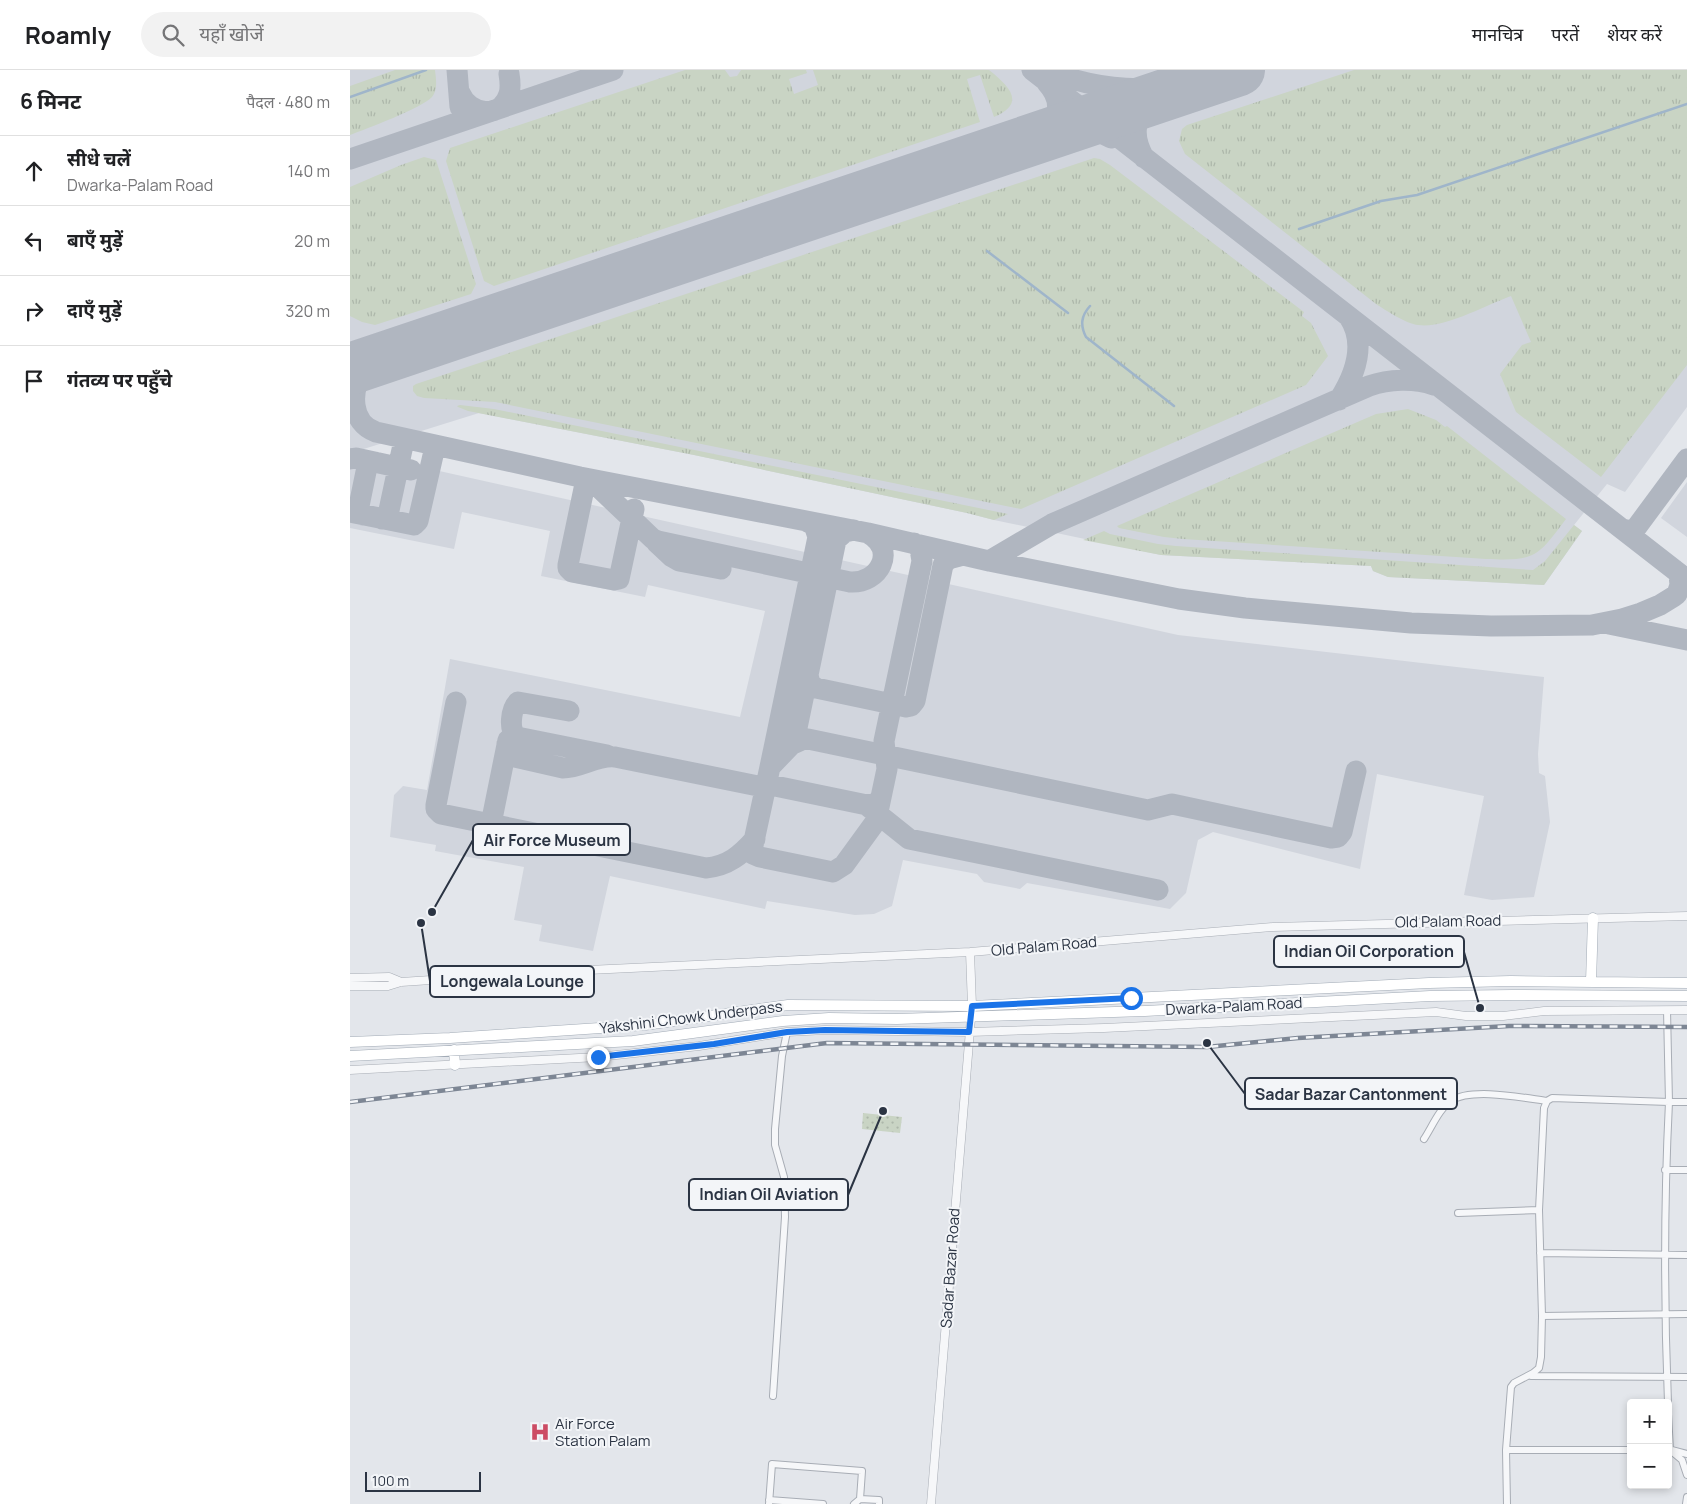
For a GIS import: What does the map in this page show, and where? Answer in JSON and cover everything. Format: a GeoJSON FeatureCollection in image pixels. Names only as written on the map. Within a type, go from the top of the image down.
{"type":"FeatureCollection","features":[{"type":"Feature","properties":{"kind":"main road"},"geometry":{"type":"LineString","coordinates":[[1591,982],[1593,918]]}},
{"type":"Feature","properties":{"kind":"main road","name":"Dwarka-Palam Road"},"geometry":{"type":"LineString","coordinates":[[972,1006],[1429,983],[1511,981],[1687,983]]}},
{"type":"Feature","properties":{"kind":"main road","name":"Dwarka-Palam Road"},"geometry":{"type":"LineString","coordinates":[[454,1050],[633,1041],[783,1020],[829,1018],[897,1019],[1145,1011],[1430,996],[1687,996]]}},
{"type":"Feature","properties":{"kind":"main road","name":"Yakshini Chowk Underpass"},"geometry":{"type":"LineString","coordinates":[[350,1042],[450,1038],[645,1025],[788,1005],[972,1006]]}},
{"type":"Feature","properties":{"kind":"main road"},"geometry":{"type":"LineString","coordinates":[[350,1056],[454,1050],[455,1065]]}},
{"type":"Feature","properties":{"kind":"street","name":"Old Palam Road"},"geometry":{"type":"LineString","coordinates":[[401,982],[567,971],[970,952],[1273,927],[1687,916]]}},
{"type":"Feature","properties":{"kind":"street","name":"Sadar Bazar Road"},"geometry":{"type":"LineString","coordinates":[[932,1504],[972,1006],[970,952]]}},
{"type":"Feature","properties":{"kind":"street"},"geometry":{"type":"LineString","coordinates":[[350,978],[389,977],[401,982]]}},
{"type":"Feature","properties":{"kind":"street"},"geometry":{"type":"LineString","coordinates":[[350,986],[388,986],[401,982]]}},
{"type":"Feature","properties":{"kind":"street"},"geometry":{"type":"LineString","coordinates":[[1667,1010],[1669,1102],[1665,1170],[1668,1399]]}},
{"type":"Feature","properties":{"kind":"street"},"geometry":{"type":"LineString","coordinates":[[350,1070],[598,1057],[714,1044],[787,1032],[825,1030],[969,1032],[1114,1028],[1436,1012],[1466,1016],[1503,1016],[1544,1011],[1687,1010]]}},
{"type":"Feature","properties":{"kind":"street"},"geometry":{"type":"LineString","coordinates":[[773,1396],[785,1217],[784,1177],[775,1145],[775,1129],[782,1056],[787,1032]]}},
{"type":"Feature","properties":{"kind":"street"},"geometry":{"type":"LineString","coordinates":[[1424,1139],[1445,1107],[1452,1100],[1470,1095],[1496,1094],[1547,1101]]}},
{"type":"Feature","properties":{"kind":"street"},"geometry":{"type":"LineString","coordinates":[[1507,1504],[1506,1450],[1511,1387],[1539,1368],[1542,1316],[1539,1210],[1544,1108],[1547,1101],[1552,1098],[1687,1102]]}},
{"type":"Feature","properties":{"kind":"street"},"geometry":{"type":"LineString","coordinates":[[1665,1170],[1687,1170]]}},
{"type":"Feature","properties":{"kind":"street"},"geometry":{"type":"LineString","coordinates":[[1458,1213],[1539,1210]]}},
{"type":"Feature","properties":{"kind":"street"},"geometry":{"type":"LineString","coordinates":[[1540,1253],[1687,1255]]}},
{"type":"Feature","properties":{"kind":"street"},"geometry":{"type":"LineString","coordinates":[[1542,1316],[1687,1314]]}},
{"type":"Feature","properties":{"kind":"street"},"geometry":{"type":"LineString","coordinates":[[1528,1376],[1687,1377]]}},
{"type":"Feature","properties":{"kind":"street"},"geometry":{"type":"LineString","coordinates":[[1506,1450],[1627,1450]]}},
{"type":"Feature","properties":{"kind":"street"},"geometry":{"type":"LineString","coordinates":[[1672,1451],[1687,1454]]}},
{"type":"Feature","properties":{"kind":"street"},"geometry":{"type":"LineString","coordinates":[[1672,1452],[1682,1460],[1687,1475]]}},
{"type":"Feature","properties":{"kind":"street"},"geometry":{"type":"LineString","coordinates":[[824,1504],[769,1502],[772,1464],[862,1471],[860,1499]]}},
{"type":"Feature","properties":{"kind":"street"},"geometry":{"type":"LineString","coordinates":[[1686,1504],[1687,1497]]}},
{"type":"Feature","properties":{"kind":"street"},"geometry":{"type":"LineString","coordinates":[[854,1504],[860,1499],[879,1500],[878,1504]]}},
{"type":"Feature","properties":{"kind":"shaded area"},"geometry":{"type":"Polygon","coordinates":[[[350,70],[1687,70],[1687,407],[1625,492],[1607,484],[1574,525],[1582,531],[1544,585],[1388,577],[1373,571],[1371,566],[1161,555],[694,455],[479,413],[354,452],[1178,635],[1544,677],[1538,754],[1539,773],[1545,776],[1550,822],[1534,897],[1492,900],[1464,895],[1484,796],[1377,774],[1360,869],[1213,832],[1198,840],[1186,893],[1170,909],[1027,883],[1020,889],[984,882],[977,874],[903,860],[892,906],[874,914],[855,915],[767,901],[765,909],[610,876],[593,951],[539,941],[542,925],[514,920],[524,867],[435,851],[436,845],[390,837],[394,795],[403,786],[427,790],[450,659],[740,717],[765,611],[648,585],[645,597],[541,576],[550,531],[462,512],[454,549],[350,528],[350,70]]]}},
{"type":"Feature","properties":{"kind":"shaded area"},"geometry":{"type":"Polygon","coordinates":[[[1687,482],[1687,537],[1661,518],[1687,482]]]}},
{"type":"Feature","properties":{"kind":"green space"},"geometry":{"type":"Polygon","coordinates":[[[395,70],[435,70],[436,87],[434,94],[417,107],[350,135],[350,86],[395,70]]]}},
{"type":"Feature","properties":{"kind":"green space"},"geometry":{"type":"Polygon","coordinates":[[[685,70],[725,70],[730,77],[737,76],[741,70],[806,70],[807,73],[789,79],[794,94],[818,85],[813,70],[989,70],[1008,88],[1012,100],[1010,106],[1004,112],[994,117],[980,75],[967,79],[980,122],[494,286],[484,281],[446,161],[450,148],[685,70]]]}},
{"type":"Feature","properties":{"kind":"green space"},"geometry":{"type":"Polygon","coordinates":[[[1354,70],[1687,70],[1687,365],[1601,477],[1516,412],[1500,374],[1522,345],[1531,342],[1511,296],[1440,323],[1418,325],[1402,319],[1376,304],[1185,154],[1179,141],[1182,129],[1187,125],[1354,70]]]}},
{"type":"Feature","properties":{"kind":"green space"},"geometry":{"type":"Polygon","coordinates":[[[424,157],[436,160],[476,284],[471,294],[375,325],[362,322],[350,316],[350,187],[424,157]]]}},
{"type":"Feature","properties":{"kind":"green space"},"geometry":{"type":"Polygon","coordinates":[[[1094,158],[1110,165],[1304,312],[1302,316],[1311,323],[1328,356],[1306,385],[1021,509],[495,402],[424,398],[417,396],[413,391],[413,386],[416,384],[1094,158]]]}},
{"type":"Feature","properties":{"kind":"green space"},"geometry":{"type":"Polygon","coordinates":[[[457,406],[494,409],[1008,514],[994,520],[694,455],[468,411],[457,406]]]}},
{"type":"Feature","properties":{"kind":"green space"},"geometry":{"type":"Polygon","coordinates":[[[1408,409],[1436,420],[1445,427],[1447,426],[1566,519],[1541,549],[1525,558],[1486,559],[1183,539],[1164,537],[1117,526],[1376,414],[1408,409]]]}},
{"type":"Feature","properties":{"kind":"green space"},"geometry":{"type":"Polygon","coordinates":[[[1574,525],[1582,531],[1544,585],[1388,577],[1373,571],[1371,566],[1161,555],[1083,540],[1104,531],[1110,534],[1158,544],[1176,546],[1533,570],[1545,561],[1574,525]]]}},
{"type":"Feature","properties":{"kind":"green space"},"geometry":{"type":"Polygon","coordinates":[[[863,1113],[902,1117],[900,1133],[862,1129],[863,1113]]]}},
{"type":"Feature","properties":{"kind":"waterway"},"geometry":{"type":"LineString","coordinates":[[350,97],[426,70]]}},
{"type":"Feature","properties":{"kind":"waterway"},"geometry":{"type":"LineString","coordinates":[[1299,229],[1381,201],[1417,195],[1687,104]]}},
{"type":"Feature","properties":{"kind":"waterway"},"geometry":{"type":"LineString","coordinates":[[987,251],[1068,313]]}},
{"type":"Feature","properties":{"kind":"waterway"},"geometry":{"type":"LineString","coordinates":[[1090,306],[1082,321],[1086,337],[1174,406]]}},
{"type":"Feature","properties":{"kind":"taxiway"},"geometry":{"type":"LineString","coordinates":[[457,70],[460,107]]}},
{"type":"Feature","properties":{"kind":"taxiway"},"geometry":{"type":"LineString","coordinates":[[350,159],[613,70]]}},
{"type":"Feature","properties":{"kind":"taxiway"},"geometry":{"type":"LineString","coordinates":[[1032,70],[1685,578]]}},
{"type":"Feature","properties":{"kind":"taxiway"},"geometry":{"type":"LineString","coordinates":[[1046,70],[1086,83],[1126,88],[1146,89],[1207,81]]}},
{"type":"Feature","properties":{"kind":"taxiway"},"geometry":{"type":"LineString","coordinates":[[460,93],[464,100],[477,110],[492,111],[499,108],[509,94],[509,74]]}},
{"type":"Feature","properties":{"kind":"taxiway"},"geometry":{"type":"LineString","coordinates":[[1033,141],[1053,123],[1058,108],[1057,100],[1047,83]]}},
{"type":"Feature","properties":{"kind":"taxiway"},"geometry":{"type":"LineString","coordinates":[[1144,158],[1137,140],[1137,125],[1144,111],[1157,98]]}},
{"type":"Feature","properties":{"kind":"taxiway"},"geometry":{"type":"LineString","coordinates":[[1054,133],[1083,130],[1097,132],[1111,138]]}},
{"type":"Feature","properties":{"kind":"taxiway"},"geometry":{"type":"LineString","coordinates":[[1339,400],[1350,380],[1357,359],[1357,338],[1349,317]]}},
{"type":"Feature","properties":{"kind":"taxiway"},"geometry":{"type":"LineString","coordinates":[[350,354],[366,357],[387,356]]}},
{"type":"Feature","properties":{"kind":"taxiway"},"geometry":{"type":"LineString","coordinates":[[389,357],[376,362],[364,371],[356,387],[355,405],[357,414],[367,428],[376,432],[580,477],[868,533],[989,561],[1179,599],[1245,608],[1411,623],[1491,626],[1592,625],[1641,613],[1673,597],[1677,594],[1680,585],[1679,575],[1675,570]]}},
{"type":"Feature","properties":{"kind":"taxiway"},"geometry":{"type":"LineString","coordinates":[[989,561],[1052,524],[1369,386],[1402,380],[1434,385]]}},
{"type":"Feature","properties":{"kind":"taxiway"},"geometry":{"type":"LineString","coordinates":[[382,519],[388,515],[403,445],[412,440]]}},
{"type":"Feature","properties":{"kind":"taxiway"},"geometry":{"type":"LineString","coordinates":[[350,512],[414,525],[418,521],[434,451],[439,446]]}},
{"type":"Feature","properties":{"kind":"taxiway"},"geometry":{"type":"LineString","coordinates":[[350,459],[356,458],[411,470]]}},
{"type":"Feature","properties":{"kind":"taxiway"},"geometry":{"type":"LineString","coordinates":[[1623,529],[1630,531],[1636,528],[1687,459]]}},
{"type":"Feature","properties":{"kind":"taxiway"},"geometry":{"type":"LineString","coordinates":[[363,515],[359,512],[359,506],[367,467],[370,463],[375,462]]}},
{"type":"Feature","properties":{"kind":"taxiway"},"geometry":{"type":"LineString","coordinates":[[580,477],[585,484],[568,565],[572,572],[614,580],[619,579],[634,509]]}},
{"type":"Feature","properties":{"kind":"taxiway"},"geometry":{"type":"LineString","coordinates":[[587,479],[594,483],[653,539],[658,541],[850,582],[869,578],[881,565],[883,557],[882,548],[877,540],[868,533]]}},
{"type":"Feature","properties":{"kind":"taxiway"},"geometry":{"type":"LineString","coordinates":[[770,767],[818,537],[814,525],[806,521]]}},
{"type":"Feature","properties":{"kind":"taxiway"},"geometry":{"type":"LineString","coordinates":[[854,530],[845,532],[836,540],[794,742],[770,767],[752,850],[753,854],[760,857],[833,872],[844,865],[876,821],[887,769],[884,741],[922,561],[920,549],[914,543]]}},
{"type":"Feature","properties":{"kind":"taxiway"},"geometry":{"type":"LineString","coordinates":[[656,542],[679,561],[721,569]]}},
{"type":"Feature","properties":{"kind":"taxiway"},"geometry":{"type":"LineString","coordinates":[[808,675],[810,684],[816,688],[906,707],[911,706],[915,701],[943,565],[948,559],[963,555]]}},
{"type":"Feature","properties":{"kind":"taxiway"},"geometry":{"type":"LineString","coordinates":[[1609,624],[1687,640]]}},
{"type":"Feature","properties":{"kind":"taxiway"},"geometry":{"type":"LineString","coordinates":[[456,702],[436,805],[436,809],[441,814],[706,868],[721,865],[734,859],[755,839]]}},
{"type":"Feature","properties":{"kind":"taxiway"},"geometry":{"type":"LineString","coordinates":[[569,711],[518,702],[512,714],[512,730],[517,737],[607,755]]}},
{"type":"Feature","properties":{"kind":"taxiway"},"geometry":{"type":"LineString","coordinates":[[517,737],[511,739],[507,744],[510,756],[563,768],[602,758],[615,757],[758,786],[775,786],[867,805],[877,803],[881,797]]}},
{"type":"Feature","properties":{"kind":"taxiway"},"geometry":{"type":"LineString","coordinates":[[793,744],[808,739],[1148,810],[1172,804],[1331,838],[1338,837],[1342,832],[1356,771]]}},
{"type":"Feature","properties":{"kind":"taxiway"},"geometry":{"type":"LineString","coordinates":[[495,825],[492,819],[508,740]]}},
{"type":"Feature","properties":{"kind":"taxiway"},"geometry":{"type":"LineString","coordinates":[[869,807],[909,839],[1158,890]]}},
{"type":"Feature","properties":{"kind":"runway"},"geometry":{"type":"LineString","coordinates":[[350,369],[1239,70]]}},
{"type":"Feature","properties":{"kind":"railway"},"geometry":{"type":"LineString","coordinates":[[350,1102],[827,1043],[1207,1047],[1298,1038],[1509,1026],[1687,1027]]}},
{"type":"Feature","properties":{"kind":"place","name":"Air Force Museum"},"geometry":{"type":"Point","coordinates":[432,912]}},
{"type":"Feature","properties":{"kind":"place","name":"Longewala Lounge"},"geometry":{"type":"Point","coordinates":[421,923]}},
{"type":"Feature","properties":{"kind":"place","name":"Indian Oil Corporation"},"geometry":{"type":"Point","coordinates":[1480,1008]}},
{"type":"Feature","properties":{"kind":"place","name":"Sadar Bazar Cantonment"},"geometry":{"type":"Point","coordinates":[1207,1043]}},
{"type":"Feature","properties":{"kind":"place","name":"Indian Oil Aviation"},"geometry":{"type":"Point","coordinates":[883,1111]}},
{"type":"Feature","properties":{"kind":"place","name":"Air Force Station Palam"},"geometry":{"type":"Point","coordinates":[540,1432]}},
{"type":"Feature","properties":{"kind":"route"},"geometry":{"type":"LineString","coordinates":[[598,1057],[714,1044],[787,1032],[825,1030],[969,1032],[972,1006],[1131,998]]}}]}
